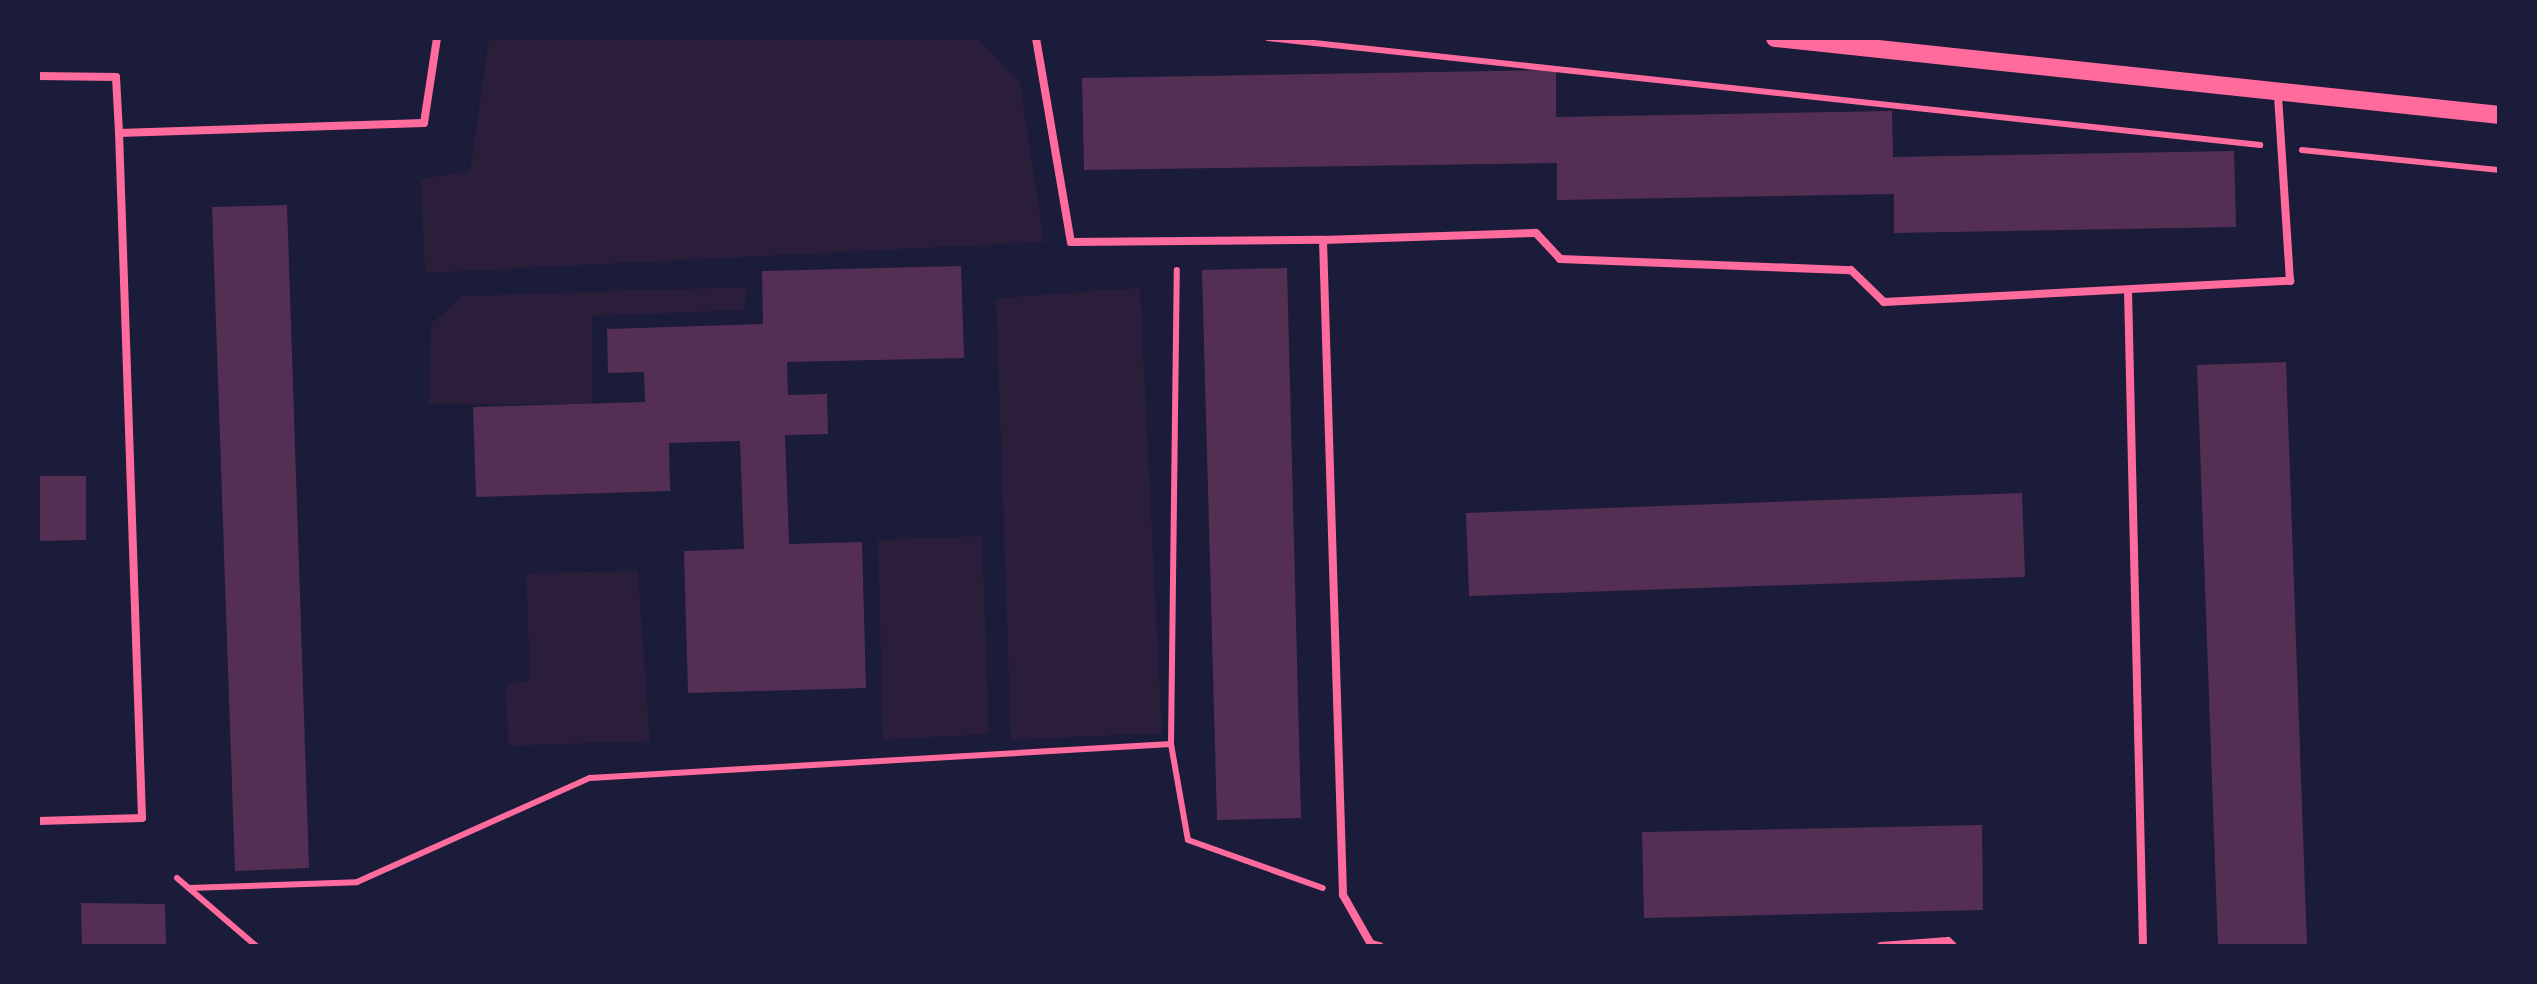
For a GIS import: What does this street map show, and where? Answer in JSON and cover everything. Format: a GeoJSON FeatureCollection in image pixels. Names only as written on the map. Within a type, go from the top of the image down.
{"type":"FeatureCollection","features":[{"type":"Feature","properties":{"kind":"street"},"geometry":{"type":"LineString","coordinates":[[1775,38],[2500,116]]}},
{"type":"Feature","properties":{"kind":"lane"},"geometry":{"type":"LineString","coordinates":[[118,132],[424,122],[437,38]]}},
{"type":"Feature","properties":{"kind":"lane"},"geometry":{"type":"LineString","coordinates":[[1036,38],[1072,242],[1536,233],[1560,259],[1851,270],[1884,302],[2290,281],[2278,92]]}},
{"type":"Feature","properties":{"kind":"lane"},"geometry":{"type":"LineString","coordinates":[[38,76],[116,77],[142,818],[38,821]]}},
{"type":"Feature","properties":{"kind":"lane"},"geometry":{"type":"LineString","coordinates":[[1323,240],[1343,895],[1371,944],[1380,946]]}},
{"type":"Feature","properties":{"kind":"lane"},"geometry":{"type":"LineString","coordinates":[[2128,290],[2143,946]]}},
{"type":"Feature","properties":{"kind":"lane"},"geometry":{"type":"LineString","coordinates":[[1881,946],[1948,941],[1952,946]]}},
{"type":"Feature","properties":{"kind":"path"},"geometry":{"type":"LineString","coordinates":[[1268,38],[2500,170]]}},
{"type":"Feature","properties":{"kind":"path"},"geometry":{"type":"LineString","coordinates":[[1177,270],[1171,744],[1188,840],[1343,895]]}},
{"type":"Feature","properties":{"kind":"path"},"geometry":{"type":"LineString","coordinates":[[189,888],[356,882],[590,778],[1171,744]]}},
{"type":"Feature","properties":{"kind":"path"},"geometry":{"type":"LineString","coordinates":[[177,878],[256,946]]}},
{"type":"Feature","properties":{"kind":"shaded area"},"geometry":{"type":"Polygon","coordinates":[[[489,38],[977,38],[1020,83],[1044,242],[425,273],[421,179],[470,171],[489,38]]]}},
{"type":"Feature","properties":{"kind":"shaded area"},"geometry":{"type":"Polygon","coordinates":[[[747,287],[744,310],[592,316],[592,404],[429,404],[431,324],[462,296],[747,287]]]}},
{"type":"Feature","properties":{"kind":"shaded area"},"geometry":{"type":"Polygon","coordinates":[[[1140,288],[1162,733],[1011,740],[996,298],[1140,288]]]}},
{"type":"Feature","properties":{"kind":"shaded area"},"geometry":{"type":"Polygon","coordinates":[[[982,536],[989,734],[883,740],[878,540],[982,536]]]}},
{"type":"Feature","properties":{"kind":"shaded area"},"geometry":{"type":"Polygon","coordinates":[[[638,571],[650,741],[508,746],[506,684],[530,681],[526,573],[638,571]]]}},
{"type":"Feature","properties":{"kind":"building"},"geometry":{"type":"Polygon","coordinates":[[[1556,70],[1556,117],[1892,111],[1893,157],[2234,151],[2236,227],[1894,233],[1894,194],[1557,200],[1557,163],[1084,170],[1082,78],[1556,70]]]}},
{"type":"Feature","properties":{"kind":"building"},"geometry":{"type":"Polygon","coordinates":[[[287,205],[309,868],[235,871],[212,207],[287,205]]]}},
{"type":"Feature","properties":{"kind":"building"},"geometry":{"type":"Polygon","coordinates":[[[961,266],[964,358],[787,362],[788,395],[827,394],[828,434],[785,435],[789,544],[862,542],[866,688],[688,693],[684,551],[744,549],[740,441],[669,443],[670,491],[476,497],[473,407],[645,402],[644,372],[608,373],[607,329],[763,324],[762,271],[961,266]]]}},
{"type":"Feature","properties":{"kind":"building"},"geometry":{"type":"Polygon","coordinates":[[[1287,268],[1301,818],[1217,820],[1202,270],[1287,268]]]}},
{"type":"Feature","properties":{"kind":"building"},"geometry":{"type":"Polygon","coordinates":[[[2286,362],[2307,946],[2218,946],[2197,365],[2286,362]]]}},
{"type":"Feature","properties":{"kind":"building"},"geometry":{"type":"Polygon","coordinates":[[[38,476],[86,476],[86,540],[38,541],[38,476]]]}},
{"type":"Feature","properties":{"kind":"building"},"geometry":{"type":"Polygon","coordinates":[[[2022,493],[2025,577],[1469,596],[1466,513],[2022,493]]]}},
{"type":"Feature","properties":{"kind":"building"},"geometry":{"type":"Polygon","coordinates":[[[1982,825],[1983,910],[1644,918],[1642,832],[1982,825]]]}},
{"type":"Feature","properties":{"kind":"building"},"geometry":{"type":"Polygon","coordinates":[[[81,903],[165,904],[166,946],[82,946],[81,903]]]}}]}
